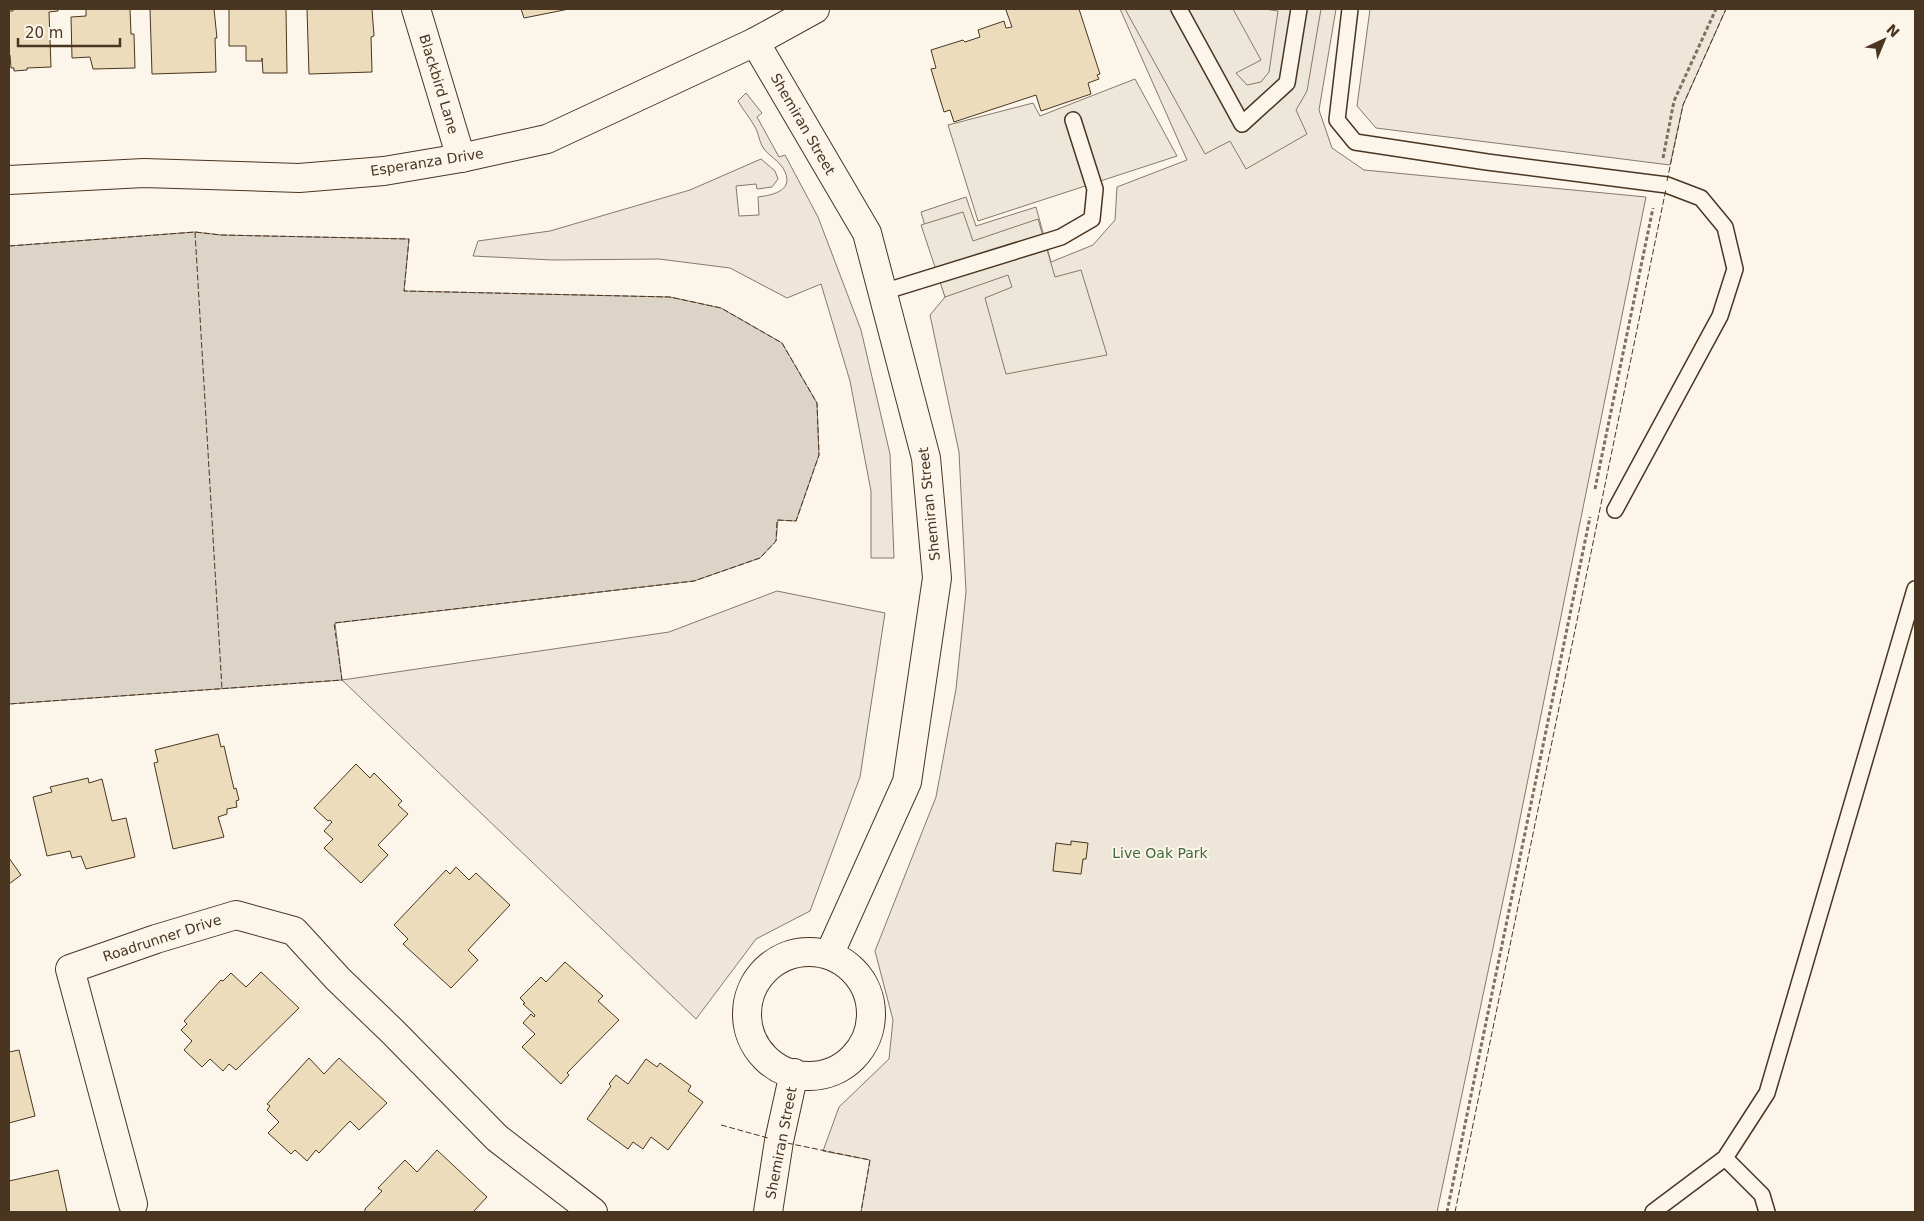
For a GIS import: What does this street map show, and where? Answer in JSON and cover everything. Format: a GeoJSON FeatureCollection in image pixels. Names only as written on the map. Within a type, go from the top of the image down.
{"type":"FeatureCollection","features":[{"type":"Feature","properties":{"kind":"street","name":"Blackbird Lane"},"geometry":{"type":"LineString","coordinates":[[416,9],[461,158]]}},
{"type":"Feature","properties":{"kind":"street","name":"Esperanza Drive"},"geometry":{"type":"LineString","coordinates":[[9,180],[144,173],[299,178],[384,171],[461,158],[546,139],[755,42],[815,9]]}},
{"type":"Feature","properties":{"kind":"street","name":"Shemiran Street"},"geometry":{"type":"LineString","coordinates":[[755,42],[867,233],[926,458],[937,578],[907,782],[829,955]]}},
{"type":"Feature","properties":{"kind":"street","name":"Roadrunner Drive"},"geometry":{"type":"LineString","coordinates":[[132,1204],[70,969],[156,939],[236,915],[294,931],[338,979],[497,1138],[593,1212]]}},
{"type":"Feature","properties":{"kind":"street","name":"Shemiran Street"},"geometry":{"type":"LineString","coordinates":[[809,951],[829,955],[847,964],[860,978],[869,996],[872,1015],[868,1034],[859,1051],[845,1065],[827,1073],[806,1076],[785,1071],[767,1059],[754,1043],[748,1022],[748,1001],[756,982],[770,965],[788,955],[809,951]]}},
{"type":"Feature","properties":{"kind":"street","name":"Shemiran Street"},"geometry":{"type":"LineString","coordinates":[[768,1212],[779,1141],[794,1073]]}},
{"type":"Feature","properties":{"kind":"lane"},"geometry":{"type":"LineString","coordinates":[[1179,9],[1242,124],[1287,82],[1299,9]]}},
{"type":"Feature","properties":{"kind":"lane"},"geometry":{"type":"LineString","coordinates":[[1350,9],[1336,120],[1355,142],[1487,162],[1666,185],[1701,198],[1725,227],[1735,269],[1720,316],[1614,510]]}},
{"type":"Feature","properties":{"kind":"lane"},"geometry":{"type":"LineString","coordinates":[[883,292],[1061,237],[1092,219],[1095,189],[1073,120]]}},
{"type":"Feature","properties":{"kind":"lane"},"geometry":{"type":"LineString","coordinates":[[1653,1212],[1724,1158],[1767,1093],[1915,589]]}},
{"type":"Feature","properties":{"kind":"lane"},"geometry":{"type":"LineString","coordinates":[[1724,1158],[1762,1195],[1767,1212]]}},
{"type":"Feature","properties":{"kind":"path"},"geometry":{"type":"LineString","coordinates":[[1594,497],[1674,101],[1716,9]]}},
{"type":"Feature","properties":{"kind":"path"},"geometry":{"type":"LineString","coordinates":[[1447,1212],[1590,516]]}},
{"type":"Feature","properties":{"kind":"green space","name":"Live Oak Park"},"geometry":{"type":"Polygon","coordinates":[[[1120,9],[1336,9],[1319,110],[1332,148],[1364,170],[1646,197],[1511,863],[1437,1212],[861,1212],[870,1160],[823,1151],[839,1107],[889,1059],[893,1020],[875,951],[936,797],[956,689],[966,592],[959,452],[930,315],[945,297],[921,212],[966,197],[976,226],[1036,207],[1051,262],[1093,245],[1115,220],[1117,187],[1187,160],[1120,9]]]}},
{"type":"Feature","properties":{"kind":"green space"},"geometry":{"type":"Polygon","coordinates":[[[1370,9],[1726,9],[1683,105],[1670,165],[1376,128],[1357,106],[1370,9]]]}},
{"type":"Feature","properties":{"kind":"green space"},"geometry":{"type":"Polygon","coordinates":[[[746,93],[762,113],[757,117],[779,157],[785,155],[818,217],[861,330],[890,454],[894,558],[871,558],[871,491],[850,381],[821,284],[787,298],[730,268],[659,259],[553,260],[473,256],[478,241],[550,231],[690,190],[761,159],[775,171],[778,179],[772,187],[757,189],[756,184],[736,186],[739,216],[759,215],[758,197],[776,193],[787,182],[783,168],[764,149],[755,127],[738,101],[746,93]]]}},
{"type":"Feature","properties":{"kind":"green space"},"geometry":{"type":"Polygon","coordinates":[[[777,591],[885,613],[860,777],[810,911],[756,939],[696,1019],[342,680],[669,632],[777,591]]]}},
{"type":"Feature","properties":{"kind":"shaded area"},"geometry":{"type":"Polygon","coordinates":[[[1125,9],[1233,9],[1261,60],[1236,73],[1247,85],[1261,82],[1269,72],[1278,11],[1264,9],[1321,9],[1307,91],[1296,110],[1307,134],[1246,169],[1230,141],[1205,154],[1125,9]]]}},
{"type":"Feature","properties":{"kind":"shaded area"},"geometry":{"type":"Polygon","coordinates":[[[1135,79],[1177,156],[978,221],[948,125],[1033,103],[1040,116],[1135,79]]]}},
{"type":"Feature","properties":{"kind":"shaded area"},"geometry":{"type":"Polygon","coordinates":[[[963,212],[973,241],[1038,219],[1055,277],[1081,270],[1107,355],[1006,374],[985,298],[1012,287],[1008,275],[945,297],[921,225],[963,212]]]}},
{"type":"Feature","properties":{"kind":"shaded area"},"geometry":{"type":"Polygon","coordinates":[[[195,232],[221,235],[409,239],[404,291],[670,297],[721,308],[782,343],[817,403],[819,455],[796,521],[778,520],[776,541],[760,558],[694,581],[335,623],[342,680],[9,704],[9,246],[195,232]]]}},
{"type":"Feature","properties":{"kind":"building"},"geometry":{"type":"Polygon","coordinates":[[[13,9],[58,9],[58,11],[49,12],[51,67],[27,68],[27,70],[14,71],[14,68],[11,68],[9,55],[9,11],[13,11],[13,9]]]}},
{"type":"Feature","properties":{"kind":"building"},"geometry":{"type":"Polygon","coordinates":[[[86,9],[130,9],[131,34],[134,34],[135,68],[93,69],[90,57],[72,58],[71,17],[86,16],[86,9]]]}},
{"type":"Feature","properties":{"kind":"building"},"geometry":{"type":"Polygon","coordinates":[[[150,9],[214,9],[217,38],[215,38],[216,72],[152,74],[150,9]]]}},
{"type":"Feature","properties":{"kind":"building"},"geometry":{"type":"Polygon","coordinates":[[[229,9],[286,9],[287,73],[263,73],[262,58],[262,61],[246,61],[246,46],[229,46],[229,9]]]}},
{"type":"Feature","properties":{"kind":"building"},"geometry":{"type":"Polygon","coordinates":[[[307,9],[372,9],[374,36],[371,37],[372,72],[309,74],[307,9]]]}},
{"type":"Feature","properties":{"kind":"building"},"geometry":{"type":"Polygon","coordinates":[[[521,9],[569,9],[524,18],[521,9]]]}},
{"type":"Feature","properties":{"kind":"building"},"geometry":{"type":"Polygon","coordinates":[[[1079,9],[1100,74],[1097,75],[1099,79],[1088,83],[1091,94],[1041,111],[1036,95],[954,122],[950,110],[944,112],[931,69],[936,68],[931,50],[980,37],[978,30],[1004,21],[1006,28],[1012,27],[1006,10],[1079,9]]]}},
{"type":"Feature","properties":{"kind":"building"},"geometry":{"type":"Polygon","coordinates":[[[218,734],[221,747],[224,746],[234,789],[236,788],[239,800],[236,801],[237,807],[227,809],[227,814],[218,817],[224,837],[173,849],[154,763],[158,762],[155,750],[218,734]]]}},
{"type":"Feature","properties":{"kind":"building"},"geometry":{"type":"Polygon","coordinates":[[[356,764],[370,778],[374,773],[402,801],[398,805],[408,814],[378,845],[388,855],[361,883],[324,848],[333,839],[324,831],[332,822],[328,821],[314,808],[356,764]]]}},
{"type":"Feature","properties":{"kind":"building"},"geometry":{"type":"Polygon","coordinates":[[[88,778],[89,783],[102,779],[112,821],[126,818],[135,857],[86,869],[81,856],[72,858],[70,851],[47,856],[33,797],[52,792],[50,787],[88,778]]]}},
{"type":"Feature","properties":{"kind":"building"},"geometry":{"type":"Polygon","coordinates":[[[1071,841],[1088,843],[1086,859],[1083,859],[1081,874],[1053,871],[1056,843],[1071,845],[1071,841]]]}},
{"type":"Feature","properties":{"kind":"building"},"geometry":{"type":"Polygon","coordinates":[[[9,858],[21,875],[9,884],[9,858]]]}},
{"type":"Feature","properties":{"kind":"building"},"geometry":{"type":"Polygon","coordinates":[[[456,867],[469,880],[476,873],[510,905],[468,950],[478,960],[451,988],[403,944],[408,939],[394,925],[446,870],[450,874],[456,867]]]}},
{"type":"Feature","properties":{"kind":"building"},"geometry":{"type":"Polygon","coordinates":[[[565,962],[603,996],[598,1001],[619,1020],[567,1073],[569,1075],[561,1084],[522,1047],[535,1034],[523,1023],[531,1014],[534,1017],[535,1015],[523,1004],[525,1003],[520,998],[541,977],[546,982],[565,962]]]}},
{"type":"Feature","properties":{"kind":"building"},"geometry":{"type":"Polygon","coordinates":[[[261,972],[299,1008],[236,1070],[229,1064],[223,1071],[210,1059],[202,1067],[184,1050],[192,1041],[181,1030],[187,1024],[184,1021],[221,980],[223,981],[231,973],[246,987],[261,972]]]}},
{"type":"Feature","properties":{"kind":"building"},"geometry":{"type":"Polygon","coordinates":[[[19,1050],[35,1116],[9,1123],[9,1052],[19,1050]]]}},
{"type":"Feature","properties":{"kind":"building"},"geometry":{"type":"Polygon","coordinates":[[[309,1058],[324,1074],[339,1058],[387,1103],[359,1130],[350,1121],[319,1153],[316,1150],[307,1161],[295,1150],[291,1154],[268,1133],[279,1122],[267,1110],[270,1106],[267,1104],[309,1058]]]}},
{"type":"Feature","properties":{"kind":"building"},"geometry":{"type":"Polygon","coordinates":[[[646,1059],[657,1067],[660,1063],[691,1086],[688,1091],[703,1102],[668,1150],[651,1137],[643,1149],[633,1142],[628,1149],[587,1119],[611,1086],[609,1084],[616,1075],[628,1084],[646,1059]]]}},
{"type":"Feature","properties":{"kind":"building"},"geometry":{"type":"Polygon","coordinates":[[[437,1150],[487,1197],[473,1212],[365,1212],[365,1209],[382,1191],[378,1188],[405,1160],[417,1172],[437,1150]]]}},
{"type":"Feature","properties":{"kind":"building"},"geometry":{"type":"Polygon","coordinates":[[[58,1170],[67,1212],[9,1212],[9,1181],[58,1170]]]}},
{"type":"Feature","properties":{"kind":"fence"},"geometry":{"type":"LineString","coordinates":[[1667,181],[1683,105],[1726,9]]}},
{"type":"Feature","properties":{"kind":"fence"},"geometry":{"type":"LineString","coordinates":[[1455,1212],[1666,189]]}},
{"type":"Feature","properties":{"kind":"fence"},"geometry":{"type":"LineString","coordinates":[[195,232],[222,689]]}},
{"type":"Feature","properties":{"kind":"fence"},"geometry":{"type":"LineString","coordinates":[[9,246],[195,232],[221,235],[409,239],[404,291],[670,297],[721,308],[782,343],[817,403],[819,455],[796,521],[777,520],[776,541],[760,558],[694,581],[334,623],[342,680],[9,704]]}},
{"type":"Feature","properties":{"kind":"fence"},"geometry":{"type":"LineString","coordinates":[[721,1125],[768,1138]]}},
{"type":"Feature","properties":{"kind":"fence"},"geometry":{"type":"LineString","coordinates":[[787,1143],[870,1160],[861,1212]]}}]}
